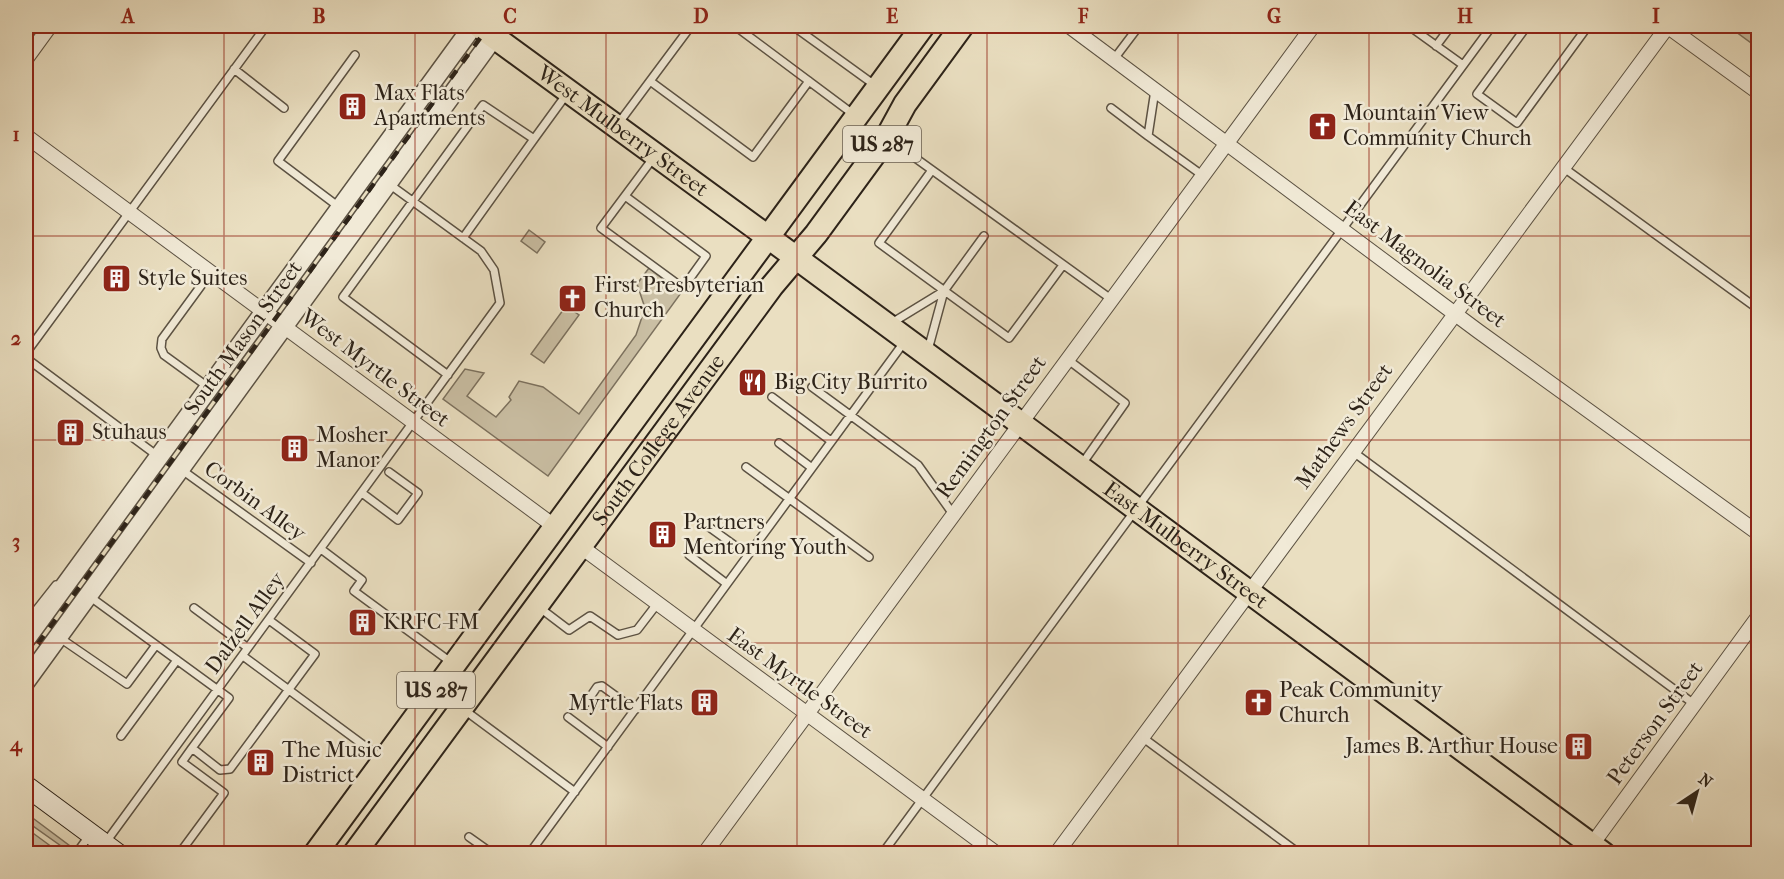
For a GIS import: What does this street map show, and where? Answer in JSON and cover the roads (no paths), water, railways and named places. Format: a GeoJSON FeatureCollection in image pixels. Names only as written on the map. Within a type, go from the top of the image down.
{"type":"FeatureCollection","features":[{"type":"Feature","properties":{"kind":"main road","name":"South College Avenue"},"geometry":{"type":"LineString","coordinates":[[315,854],[554,526],[637,419],[923,26]]}},
{"type":"Feature","properties":{"kind":"main road","name":"South College Avenue"},"geometry":{"type":"LineString","coordinates":[[354,854],[772,286],[796,258],[887,137],[905,104],[962,26]]}},
{"type":"Feature","properties":{"kind":"main road","name":"West Mulberry Street"},"geometry":{"type":"LineString","coordinates":[[492,29],[568,91],[768,237]]}},
{"type":"Feature","properties":{"kind":"main road","name":"East Mulberry Street"},"geometry":{"type":"LineString","coordinates":[[768,237],[1593,850]]}},
{"type":"Feature","properties":{"kind":"main road"},"geometry":{"type":"LineString","coordinates":[[580,546],[582,522],[588,505],[623,454],[637,419]]}},
{"type":"Feature","properties":{"kind":"main road"},"geometry":{"type":"LineString","coordinates":[[488,670],[496,640],[547,567],[555,541],[554,526]]}},
{"type":"Feature","properties":{"kind":"main road"},"geometry":{"type":"LineString","coordinates":[[26,786],[105,844]]}},
{"type":"Feature","properties":{"kind":"street"},"geometry":{"type":"LineString","coordinates":[[26,58],[50,26]]}},
{"type":"Feature","properties":{"kind":"street","name":"South Mason Street"},"geometry":{"type":"LineString","coordinates":[[26,639],[473,26]]}},
{"type":"Feature","properties":{"kind":"street","name":"East Magnolia Street"},"geometry":{"type":"LineString","coordinates":[[1069,26],[1456,314],[1758,533]]}},
{"type":"Feature","properties":{"kind":"street","name":"Remington Street"},"geometry":{"type":"LineString","coordinates":[[704,854],[1313,26]]}},
{"type":"Feature","properties":{"kind":"street"},"geometry":{"type":"LineString","coordinates":[[1667,26],[1758,93]]}},
{"type":"Feature","properties":{"kind":"street","name":"Mathews Street"},"geometry":{"type":"LineString","coordinates":[[1056,854],[1667,26]]}},
{"type":"Feature","properties":{"kind":"street","name":"South Mason Street"},"geometry":{"type":"LineString","coordinates":[[26,681],[178,467],[388,183],[492,29]]}},
{"type":"Feature","properties":{"kind":"street","name":"West Myrtle Street"},"geometry":{"type":"LineString","coordinates":[[26,136],[554,526]]}},
{"type":"Feature","properties":{"kind":"street","name":"East Myrtle Street"},"geometry":{"type":"LineString","coordinates":[[580,546],[997,854]]}},
{"type":"Feature","properties":{"kind":"street","name":"Peterson Street"},"geometry":{"type":"LineString","coordinates":[[1593,850],[1694,704],[1758,617]]}},
{"type":"Feature","properties":{"kind":"lane"},"geometry":{"type":"LineString","coordinates":[[159,457],[26,355],[128,212],[266,26]]}},
{"type":"Feature","properties":{"kind":"lane"},"geometry":{"type":"LineString","coordinates":[[616,126],[690,26]]}},
{"type":"Feature","properties":{"kind":"lane"},"geometry":{"type":"LineString","coordinates":[[735,26],[856,117]]}},
{"type":"Feature","properties":{"kind":"lane"},"geometry":{"type":"LineString","coordinates":[[793,26],[878,87]]}},
{"type":"Feature","properties":{"kind":"lane"},"geometry":{"type":"LineString","coordinates":[[1114,59],[1139,26]]}},
{"type":"Feature","properties":{"kind":"lane"},"geometry":{"type":"LineString","coordinates":[[1408,26],[1463,65]]}},
{"type":"Feature","properties":{"kind":"lane"},"geometry":{"type":"LineString","coordinates":[[1436,46],[1451,26]]}},
{"type":"Feature","properties":{"kind":"lane"},"geometry":{"type":"LineString","coordinates":[[882,854],[1492,26]]}},
{"type":"Feature","properties":{"kind":"lane"},"geometry":{"type":"LineString","coordinates":[[1527,26],[1477,94],[1518,123],[1588,26]]}},
{"type":"Feature","properties":{"kind":"lane"},"geometry":{"type":"LineString","coordinates":[[341,208],[278,160],[355,55]]}},
{"type":"Feature","properties":{"kind":"lane"},"geometry":{"type":"LineString","coordinates":[[234,69],[284,108]]}},
{"type":"Feature","properties":{"kind":"lane"},"geometry":{"type":"LineString","coordinates":[[650,81],[753,157],[809,81]]}},
{"type":"Feature","properties":{"kind":"lane"},"geometry":{"type":"LineString","coordinates":[[1148,136],[1155,90]]}},
{"type":"Feature","properties":{"kind":"lane"},"geometry":{"type":"LineString","coordinates":[[463,238],[568,91]]}},
{"type":"Feature","properties":{"kind":"lane"},"geometry":{"type":"LineString","coordinates":[[448,375],[343,297],[483,105],[534,139]]}},
{"type":"Feature","properties":{"kind":"lane"},"geometry":{"type":"LineString","coordinates":[[1111,108],[1202,175]]}},
{"type":"Feature","properties":{"kind":"lane"},"geometry":{"type":"LineString","coordinates":[[887,137],[1111,299]]}},
{"type":"Feature","properties":{"kind":"lane"},"geometry":{"type":"LineString","coordinates":[[625,196],[706,256],[682,288],[601,228],[625,196],[656,155]]}},
{"type":"Feature","properties":{"kind":"lane"},"geometry":{"type":"LineString","coordinates":[[1564,168],[1758,309]]}},
{"type":"Feature","properties":{"kind":"lane"},"geometry":{"type":"LineString","coordinates":[[932,170],[879,243],[1009,338],[1063,264]]}},
{"type":"Feature","properties":{"kind":"lane","name":"Dalzell Alley"},"geometry":{"type":"LineString","coordinates":[[76,854],[105,844],[500,303],[494,270],[481,251],[388,183]]}},
{"type":"Feature","properties":{"kind":"lane"},"geometry":{"type":"LineString","coordinates":[[926,355],[944,291],[984,236]]}},
{"type":"Feature","properties":{"kind":"lane"},"geometry":{"type":"LineString","coordinates":[[209,387],[164,355],[161,348],[162,339],[211,272]]}},
{"type":"Feature","properties":{"kind":"lane"},"geometry":{"type":"LineString","coordinates":[[888,325],[944,291]]}},
{"type":"Feature","properties":{"kind":"lane"},"geometry":{"type":"LineString","coordinates":[[530,854],[906,339]]}},
{"type":"Feature","properties":{"kind":"lane"},"geometry":{"type":"LineString","coordinates":[[1066,359],[1125,403],[1079,468]]}},
{"type":"Feature","properties":{"kind":"lane"},"geometry":{"type":"LineString","coordinates":[[812,387],[918,465],[953,514]]}},
{"type":"Feature","properties":{"kind":"lane"},"geometry":{"type":"LineString","coordinates":[[772,398],[831,441]]}},
{"type":"Feature","properties":{"kind":"lane"},"geometry":{"type":"LineString","coordinates":[[779,443],[812,468]]}},
{"type":"Feature","properties":{"kind":"lane"},"geometry":{"type":"LineString","coordinates":[[1352,451],[1694,704]]}},
{"type":"Feature","properties":{"kind":"lane","name":"Corbin Alley"},"geometry":{"type":"LineString","coordinates":[[178,467],[311,563]]}},
{"type":"Feature","properties":{"kind":"lane"},"geometry":{"type":"LineString","coordinates":[[746,467],[869,557]]}},
{"type":"Feature","properties":{"kind":"lane"},"geometry":{"type":"LineString","coordinates":[[362,493],[398,520],[418,493],[389,472]]}},
{"type":"Feature","properties":{"kind":"lane"},"geometry":{"type":"LineString","coordinates":[[709,527],[748,555]]}},
{"type":"Feature","properties":{"kind":"lane"},"geometry":{"type":"LineString","coordinates":[[321,549],[362,580],[354,591],[454,665]]}},
{"type":"Feature","properties":{"kind":"lane"},"geometry":{"type":"LineString","coordinates":[[689,555],[727,584]]}},
{"type":"Feature","properties":{"kind":"lane"},"geometry":{"type":"LineString","coordinates":[[26,623],[50,590],[79,566]]}},
{"type":"Feature","properties":{"kind":"lane"},"geometry":{"type":"LineString","coordinates":[[87,594],[230,698],[182,762],[224,793],[179,854]]}},
{"type":"Feature","properties":{"kind":"lane"},"geometry":{"type":"LineString","coordinates":[[536,605],[569,630],[590,616],[618,635],[637,630],[657,604]]}},
{"type":"Feature","properties":{"kind":"lane"},"geometry":{"type":"LineString","coordinates":[[194,608],[248,648]]}},
{"type":"Feature","properties":{"kind":"lane"},"geometry":{"type":"LineString","coordinates":[[192,748],[220,770],[230,769],[315,654],[269,620]]}},
{"type":"Feature","properties":{"kind":"lane"},"geometry":{"type":"LineString","coordinates":[[58,636],[127,684],[156,645]]}},
{"type":"Feature","properties":{"kind":"lane"},"geometry":{"type":"LineString","coordinates":[[243,656],[384,760]]}},
{"type":"Feature","properties":{"kind":"lane"},"geometry":{"type":"LineString","coordinates":[[121,736],[177,660]]}},
{"type":"Feature","properties":{"kind":"lane"},"geometry":{"type":"LineString","coordinates":[[586,703],[597,687],[602,686],[635,710]]}},
{"type":"Feature","properties":{"kind":"lane"},"geometry":{"type":"LineString","coordinates":[[461,708],[575,792]]}},
{"type":"Feature","properties":{"kind":"lane"},"geometry":{"type":"LineString","coordinates":[[568,717],[608,747]]}},
{"type":"Feature","properties":{"kind":"lane"},"geometry":{"type":"LineString","coordinates":[[1142,738],[1300,854]]}},
{"type":"Feature","properties":{"kind":"lane"},"geometry":{"type":"LineString","coordinates":[[469,837],[493,854]]}},
{"type":"Feature","properties":{"kind":"railway"},"geometry":{"type":"LineString","coordinates":[[26,660],[489,26]]}},
{"type":"Feature","properties":{"kind":"place","name":"Max Flats Apartments"},"geometry":{"type":"Point","coordinates":[353,106]}},
{"type":"Feature","properties":{"kind":"place","name":"Mountain View Community Church"},"geometry":{"type":"Point","coordinates":[1322,126]}},
{"type":"Feature","properties":{"kind":"place","name":"Style Suites"},"geometry":{"type":"Point","coordinates":[117,278]}},
{"type":"Feature","properties":{"kind":"place","name":"First Presbyterian Church"},"geometry":{"type":"Point","coordinates":[573,298]}},
{"type":"Feature","properties":{"kind":"place","name":"Big City Burrito"},"geometry":{"type":"Point","coordinates":[753,382]}},
{"type":"Feature","properties":{"kind":"place","name":"Stuhaus"},"geometry":{"type":"Point","coordinates":[71,432]}},
{"type":"Feature","properties":{"kind":"place","name":"Mosher Manor"},"geometry":{"type":"Point","coordinates":[295,448]}},
{"type":"Feature","properties":{"kind":"place","name":"Partners Mentoring Youth"},"geometry":{"type":"Point","coordinates":[662,535]}},
{"type":"Feature","properties":{"kind":"place","name":"KRFC-FM"},"geometry":{"type":"Point","coordinates":[362,622]}},
{"type":"Feature","properties":{"kind":"place","name":"Myrtle Flats"},"geometry":{"type":"Point","coordinates":[704,703]}},
{"type":"Feature","properties":{"kind":"place","name":"Peak Community Church"},"geometry":{"type":"Point","coordinates":[1258,703]}},
{"type":"Feature","properties":{"kind":"place","name":"James B. Arthur House"},"geometry":{"type":"Point","coordinates":[1579,746]}},
{"type":"Feature","properties":{"kind":"place","name":"The Music District"},"geometry":{"type":"Point","coordinates":[261,763]}}]}
